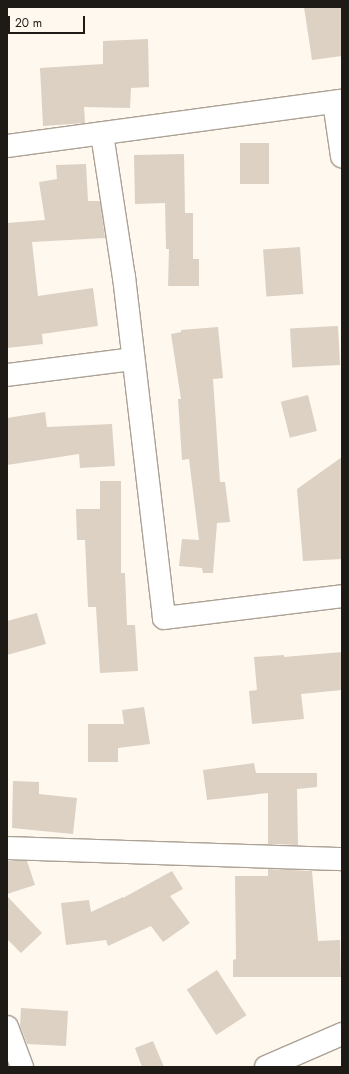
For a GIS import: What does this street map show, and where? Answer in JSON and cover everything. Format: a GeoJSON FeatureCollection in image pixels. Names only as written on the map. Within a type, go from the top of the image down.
{"type":"FeatureCollection","features":[{"type":"Feature","properties":{"kind":"street"},"geometry":{"type":"LineString","coordinates":[[7,146],[338,101],[342,156]]}},
{"type":"Feature","properties":{"kind":"street"},"geometry":{"type":"LineString","coordinates":[[102,134],[124,277],[164,618],[342,596]]}},
{"type":"Feature","properties":{"kind":"street"},"geometry":{"type":"LineString","coordinates":[[7,375],[133,359]]}},
{"type":"Feature","properties":{"kind":"street"},"geometry":{"type":"LineString","coordinates":[[7,848],[342,859]]}},
{"type":"Feature","properties":{"kind":"street"},"geometry":{"type":"LineString","coordinates":[[7,1027],[22,1067]]}},
{"type":"Feature","properties":{"kind":"street"},"geometry":{"type":"LineString","coordinates":[[266,1067],[342,1034]]}},
{"type":"Feature","properties":{"kind":"building"},"geometry":{"type":"Polygon","coordinates":[[[304,7],[342,7],[342,56],[312,60],[304,7]]]}},
{"type":"Feature","properties":{"kind":"building"},"geometry":{"type":"Polygon","coordinates":[[[148,39],[149,87],[131,88],[130,108],[84,107],[85,123],[43,126],[40,68],[103,64],[103,41],[148,39]]]}},
{"type":"Feature","properties":{"kind":"building"},"geometry":{"type":"Polygon","coordinates":[[[240,143],[269,143],[269,184],[240,184],[240,143]]]}},
{"type":"Feature","properties":{"kind":"building"},"geometry":{"type":"Polygon","coordinates":[[[184,154],[185,213],[193,213],[193,259],[199,259],[199,286],[168,286],[169,249],[166,249],[165,203],[135,204],[134,155],[184,154]]]}},
{"type":"Feature","properties":{"kind":"building"},"geometry":{"type":"Polygon","coordinates":[[[86,164],[88,201],[100,201],[105,238],[32,242],[38,296],[93,288],[98,326],[42,334],[43,344],[7,348],[7,223],[45,220],[39,182],[57,179],[56,165],[86,164]]]}},
{"type":"Feature","properties":{"kind":"building"},"geometry":{"type":"Polygon","coordinates":[[[300,247],[303,294],[266,296],[263,250],[300,247]]]}},
{"type":"Feature","properties":{"kind":"building"},"geometry":{"type":"Polygon","coordinates":[[[338,326],[340,365],[292,367],[290,329],[338,326]]]}},
{"type":"Feature","properties":{"kind":"building"},"geometry":{"type":"Polygon","coordinates":[[[218,327],[223,378],[213,379],[220,482],[225,482],[230,522],[217,523],[213,573],[203,573],[202,568],[179,566],[182,539],[199,540],[189,459],[182,460],[178,399],[181,399],[171,334],[181,332],[181,330],[218,327]]]}},
{"type":"Feature","properties":{"kind":"building"},"geometry":{"type":"Polygon","coordinates":[[[308,395],[317,431],[290,438],[281,402],[308,395]]]}},
{"type":"Feature","properties":{"kind":"building"},"geometry":{"type":"Polygon","coordinates":[[[45,412],[47,427],[112,424],[115,466],[80,468],[79,454],[7,465],[7,418],[45,412]]]}},
{"type":"Feature","properties":{"kind":"building"},"geometry":{"type":"Polygon","coordinates":[[[342,457],[342,559],[303,561],[297,489],[342,457]]]}},
{"type":"Feature","properties":{"kind":"building"},"geometry":{"type":"Polygon","coordinates":[[[100,481],[121,481],[121,573],[125,573],[127,625],[135,625],[138,671],[100,673],[96,607],[88,607],[85,540],[77,540],[76,509],[100,509],[100,481]]]}},
{"type":"Feature","properties":{"kind":"building"},"geometry":{"type":"Polygon","coordinates":[[[37,613],[46,644],[7,655],[7,621],[37,613]]]}},
{"type":"Feature","properties":{"kind":"building"},"geometry":{"type":"Polygon","coordinates":[[[342,652],[342,690],[301,694],[304,719],[252,724],[249,691],[257,690],[254,657],[284,655],[284,657],[342,652]]]}},
{"type":"Feature","properties":{"kind":"building"},"geometry":{"type":"Polygon","coordinates":[[[144,707],[150,744],[118,748],[118,762],[88,762],[88,724],[124,724],[122,710],[144,707]]]}},
{"type":"Feature","properties":{"kind":"building"},"geometry":{"type":"Polygon","coordinates":[[[254,763],[256,773],[317,773],[317,787],[297,789],[298,845],[268,844],[268,793],[207,800],[203,770],[254,763]]]}},
{"type":"Feature","properties":{"kind":"building"},"geometry":{"type":"Polygon","coordinates":[[[13,781],[39,782],[39,794],[77,798],[73,834],[12,828],[13,781]]]}},
{"type":"Feature","properties":{"kind":"building"},"geometry":{"type":"Polygon","coordinates":[[[7,861],[27,861],[35,885],[7,894],[7,861]]]}},
{"type":"Feature","properties":{"kind":"building"},"geometry":{"type":"Polygon","coordinates":[[[268,869],[312,871],[318,941],[340,940],[341,977],[233,977],[233,960],[236,959],[235,876],[268,876],[268,869]]]}},
{"type":"Feature","properties":{"kind":"building"},"geometry":{"type":"Polygon","coordinates":[[[172,871],[183,889],[170,896],[190,923],[163,942],[151,926],[108,946],[106,940],[66,945],[61,903],[89,900],[91,912],[123,898],[172,871]]]}},
{"type":"Feature","properties":{"kind":"building"},"geometry":{"type":"Polygon","coordinates":[[[7,896],[42,933],[21,953],[7,939],[7,896]]]}},
{"type":"Feature","properties":{"kind":"building"},"geometry":{"type":"Polygon","coordinates":[[[217,970],[246,1015],[216,1035],[187,990],[217,970]]]}},
{"type":"Feature","properties":{"kind":"building"},"geometry":{"type":"Polygon","coordinates":[[[21,1008],[68,1011],[66,1046],[27,1044],[20,1026],[21,1008]]]}},
{"type":"Feature","properties":{"kind":"building"},"geometry":{"type":"Polygon","coordinates":[[[153,1041],[164,1067],[142,1067],[135,1048],[153,1041]]]}}]}
